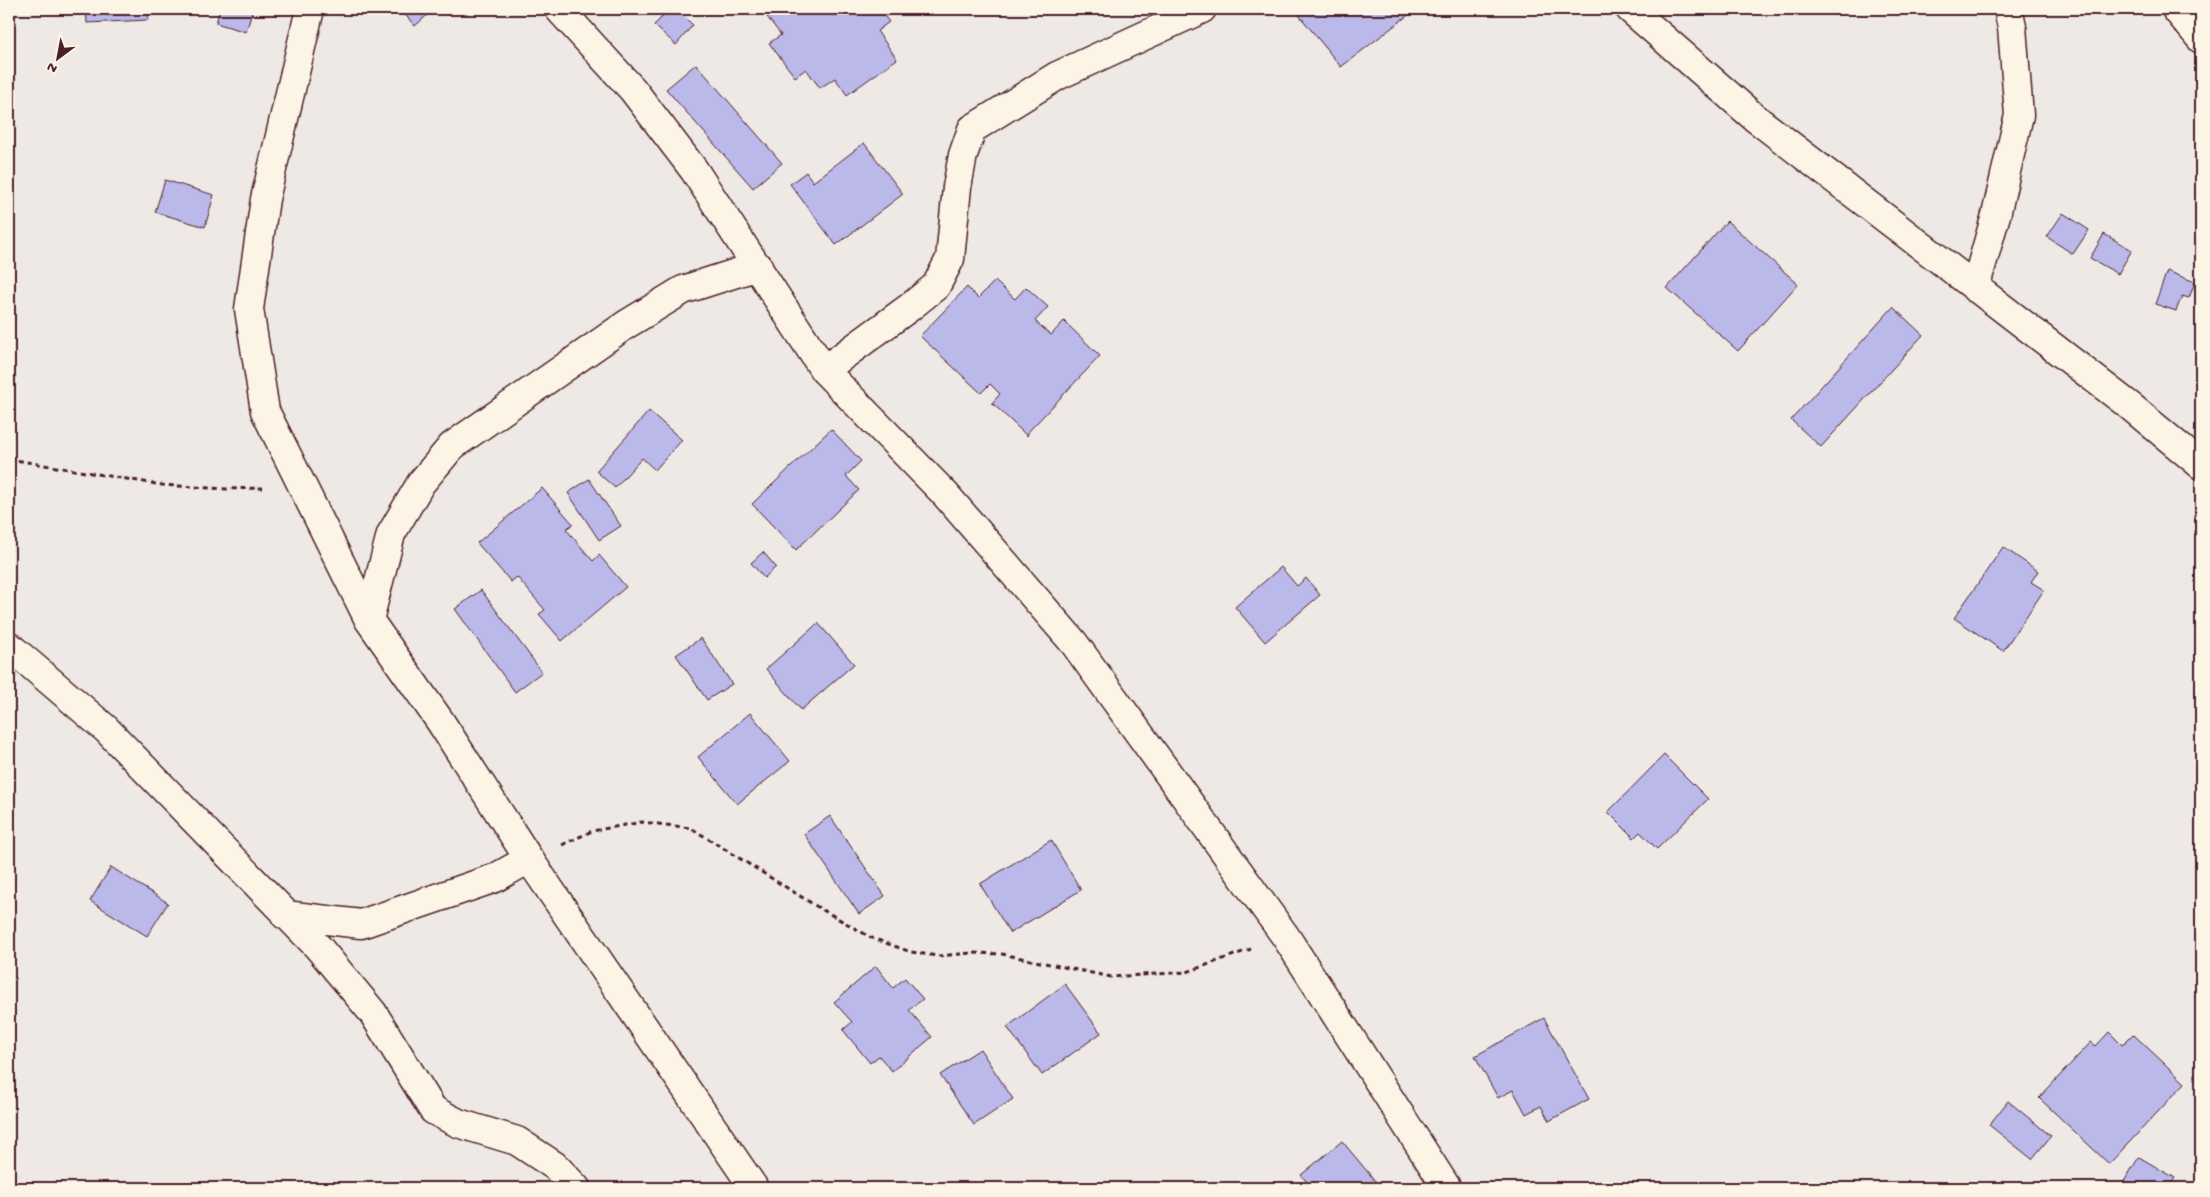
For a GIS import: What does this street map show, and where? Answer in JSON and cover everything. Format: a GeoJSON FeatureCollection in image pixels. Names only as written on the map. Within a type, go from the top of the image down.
{"type":"FeatureCollection","features":[{"type":"Feature","properties":{"kind":"street"},"geometry":{"type":"LineString","coordinates":[[310,9],[265,199],[249,309],[265,411],[369,620],[440,721],[530,859],[754,1188]]}},
{"type":"Feature","properties":{"kind":"street"},"geometry":{"type":"LineString","coordinates":[[559,9],[644,105],[694,170],[824,370],[945,494],[1074,643],[1286,937],[1447,1188]]}},
{"type":"Feature","properties":{"kind":"street"},"geometry":{"type":"LineString","coordinates":[[824,370],[936,286],[950,259],[957,188],[963,155],[972,129],[1057,76],[1202,9]]}},
{"type":"Feature","properties":{"kind":"street"},"geometry":{"type":"LineString","coordinates":[[1630,9],[1755,118],[2122,400],[2201,465]]}},
{"type":"Feature","properties":{"kind":"street"},"geometry":{"type":"LineString","coordinates":[[1975,288],[1996,215],[2020,115],[2012,27],[2008,9]]}},
{"type":"Feature","properties":{"kind":"street"},"geometry":{"type":"LineString","coordinates":[[2176,9],[2201,39]]}},
{"type":"Feature","properties":{"kind":"street"},"geometry":{"type":"LineString","coordinates":[[369,620],[391,534],[421,483],[452,446],[627,324],[683,290],[758,266]]}},
{"type":"Feature","properties":{"kind":"street"},"geometry":{"type":"LineString","coordinates":[[9,646],[106,729],[318,947],[373,1013],[433,1110],[458,1123],[517,1141],[555,1166],[576,1188]]}},
{"type":"Feature","properties":{"kind":"street"},"geometry":{"type":"LineString","coordinates":[[285,914],[361,924],[495,878],[530,859]]}},
{"type":"Feature","properties":{"kind":"path"},"geometry":{"type":"LineString","coordinates":[[9,459],[162,485],[226,489],[303,487]]}},
{"type":"Feature","properties":{"kind":"path"},"geometry":{"type":"LineString","coordinates":[[530,859],[592,831],[642,822],[691,828],[816,906],[872,938],[911,952],[937,956],[972,953],[1002,954],[1111,977],[1188,972],[1286,937]]}},
{"type":"Feature","properties":{"kind":"building"},"geometry":{"type":"Polygon","coordinates":[[[86,9],[148,9],[148,20],[87,23],[86,9]]]}},
{"type":"Feature","properties":{"kind":"building"},"geometry":{"type":"Polygon","coordinates":[[[220,9],[253,9],[246,32],[216,23],[220,9]]]}},
{"type":"Feature","properties":{"kind":"building"},"geometry":{"type":"Polygon","coordinates":[[[400,9],[434,9],[415,26],[400,9]]]}},
{"type":"Feature","properties":{"kind":"building"},"geometry":{"type":"Polygon","coordinates":[[[670,9],[675,9],[693,25],[676,45],[654,25],[670,9]]]}},
{"type":"Feature","properties":{"kind":"building"},"geometry":{"type":"Polygon","coordinates":[[[761,9],[879,9],[889,22],[877,31],[897,59],[847,95],[835,78],[820,88],[806,69],[795,77],[769,43],[781,35],[761,9]]]}},
{"type":"Feature","properties":{"kind":"building"},"geometry":{"type":"Polygon","coordinates":[[[1307,9],[1416,9],[1341,67],[1299,15],[1307,9]]]}},
{"type":"Feature","properties":{"kind":"building"},"geometry":{"type":"Polygon","coordinates":[[[696,64],[782,163],[753,188],[666,89],[696,64]]]}},
{"type":"Feature","properties":{"kind":"building"},"geometry":{"type":"Polygon","coordinates":[[[864,143],[903,194],[836,245],[790,184],[806,172],[813,182],[864,143]]]}},
{"type":"Feature","properties":{"kind":"building"},"geometry":{"type":"Polygon","coordinates":[[[165,180],[214,195],[205,227],[155,212],[165,180]]]}},
{"type":"Feature","properties":{"kind":"building"},"geometry":{"type":"Polygon","coordinates":[[[2063,213],[2089,230],[2073,254],[2047,237],[2063,213]]]}},
{"type":"Feature","properties":{"kind":"building"},"geometry":{"type":"Polygon","coordinates":[[[1727,221],[1798,284],[1738,351],[1667,288],[1727,221]]]}},
{"type":"Feature","properties":{"kind":"building"},"geometry":{"type":"Polygon","coordinates":[[[2104,234],[2132,250],[2118,274],[2090,258],[2104,234]]]}},
{"type":"Feature","properties":{"kind":"building"},"geometry":{"type":"Polygon","coordinates":[[[2167,271],[2195,282],[2189,298],[2182,296],[2176,311],[2155,304],[2167,271]]]}},
{"type":"Feature","properties":{"kind":"building"},"geometry":{"type":"Polygon","coordinates":[[[995,281],[1015,299],[1026,287],[1048,307],[1035,321],[1051,335],[1064,321],[1100,356],[1029,431],[1027,436],[992,403],[1000,394],[990,384],[981,393],[920,336],[967,287],[978,298],[995,281]]]}},
{"type":"Feature","properties":{"kind":"building"},"geometry":{"type":"Polygon","coordinates":[[[1893,307],[1923,335],[1821,447],[1791,420],[1893,307]]]}},
{"type":"Feature","properties":{"kind":"building"},"geometry":{"type":"Polygon","coordinates":[[[649,411],[682,440],[655,470],[642,458],[615,488],[596,471],[649,411]]]}},
{"type":"Feature","properties":{"kind":"building"},"geometry":{"type":"Polygon","coordinates":[[[831,429],[861,461],[846,476],[859,490],[796,550],[752,504],[831,429]]]}},
{"type":"Feature","properties":{"kind":"building"},"geometry":{"type":"Polygon","coordinates":[[[589,479],[621,526],[599,540],[568,493],[589,479]]]}},
{"type":"Feature","properties":{"kind":"building"},"geometry":{"type":"Polygon","coordinates":[[[542,488],[573,524],[566,529],[593,561],[599,555],[626,587],[562,641],[539,614],[545,610],[517,577],[511,582],[477,543],[542,488]]]}},
{"type":"Feature","properties":{"kind":"building"},"geometry":{"type":"Polygon","coordinates":[[[2003,547],[2038,571],[2031,582],[2044,590],[2003,651],[1954,618],[2003,547]]]}},
{"type":"Feature","properties":{"kind":"building"},"geometry":{"type":"Polygon","coordinates":[[[763,552],[776,567],[764,578],[751,563],[763,552]]]}},
{"type":"Feature","properties":{"kind":"building"},"geometry":{"type":"Polygon","coordinates":[[[1281,567],[1297,586],[1306,578],[1320,595],[1265,642],[1235,607],[1281,567]]]}},
{"type":"Feature","properties":{"kind":"building"},"geometry":{"type":"Polygon","coordinates":[[[481,590],[542,672],[515,692],[455,609],[481,590]]]}},
{"type":"Feature","properties":{"kind":"building"},"geometry":{"type":"Polygon","coordinates":[[[818,623],[854,664],[801,710],[766,669],[818,623]]]}},
{"type":"Feature","properties":{"kind":"building"},"geometry":{"type":"Polygon","coordinates":[[[701,638],[732,684],[707,700],[676,655],[701,638]]]}},
{"type":"Feature","properties":{"kind":"building"},"geometry":{"type":"Polygon","coordinates":[[[750,713],[790,761],[737,804],[698,757],[750,713]]]}},
{"type":"Feature","properties":{"kind":"building"},"geometry":{"type":"Polygon","coordinates":[[[1664,755],[1708,799],[1657,849],[1640,832],[1634,838],[1608,812],[1664,755]]]}},
{"type":"Feature","properties":{"kind":"building"},"geometry":{"type":"Polygon","coordinates":[[[830,816],[885,896],[859,914],[804,834],[830,816]]]}},
{"type":"Feature","properties":{"kind":"building"},"geometry":{"type":"Polygon","coordinates":[[[1051,840],[1081,890],[1010,933],[980,884],[1051,840]]]}},
{"type":"Feature","properties":{"kind":"building"},"geometry":{"type":"Polygon","coordinates":[[[111,867],[168,903],[147,936],[90,901],[111,867]]]}},
{"type":"Feature","properties":{"kind":"building"},"geometry":{"type":"Polygon","coordinates":[[[876,966],[893,988],[905,978],[923,999],[909,1010],[932,1037],[892,1071],[879,1056],[870,1063],[843,1030],[852,1022],[834,1002],[876,966]]]}},
{"type":"Feature","properties":{"kind":"building"},"geometry":{"type":"Polygon","coordinates":[[[1065,984],[1101,1033],[1042,1075],[1007,1027],[1065,984]]]}},
{"type":"Feature","properties":{"kind":"building"},"geometry":{"type":"Polygon","coordinates":[[[1544,1018],[1589,1099],[1549,1121],[1541,1106],[1526,1114],[1513,1090],[1498,1098],[1475,1056],[1544,1018]]]}},
{"type":"Feature","properties":{"kind":"building"},"geometry":{"type":"Polygon","coordinates":[[[2109,1032],[2122,1045],[2133,1034],[2185,1083],[2109,1164],[2039,1098],[2091,1042],[2096,1046],[2109,1032]]]}},
{"type":"Feature","properties":{"kind":"building"},"geometry":{"type":"Polygon","coordinates":[[[980,1049],[1013,1099],[974,1125],[940,1075],[980,1049]]]}},
{"type":"Feature","properties":{"kind":"building"},"geometry":{"type":"Polygon","coordinates":[[[2008,1101],[2051,1136],[2032,1159],[1989,1125],[2008,1101]]]}},
{"type":"Feature","properties":{"kind":"building"},"geometry":{"type":"Polygon","coordinates":[[[1342,1141],[1381,1188],[1312,1188],[1301,1175],[1342,1141]]]}},
{"type":"Feature","properties":{"kind":"building"},"geometry":{"type":"Polygon","coordinates":[[[2139,1157],[2175,1178],[2169,1188],[2120,1188],[2139,1157]]]}}]}
